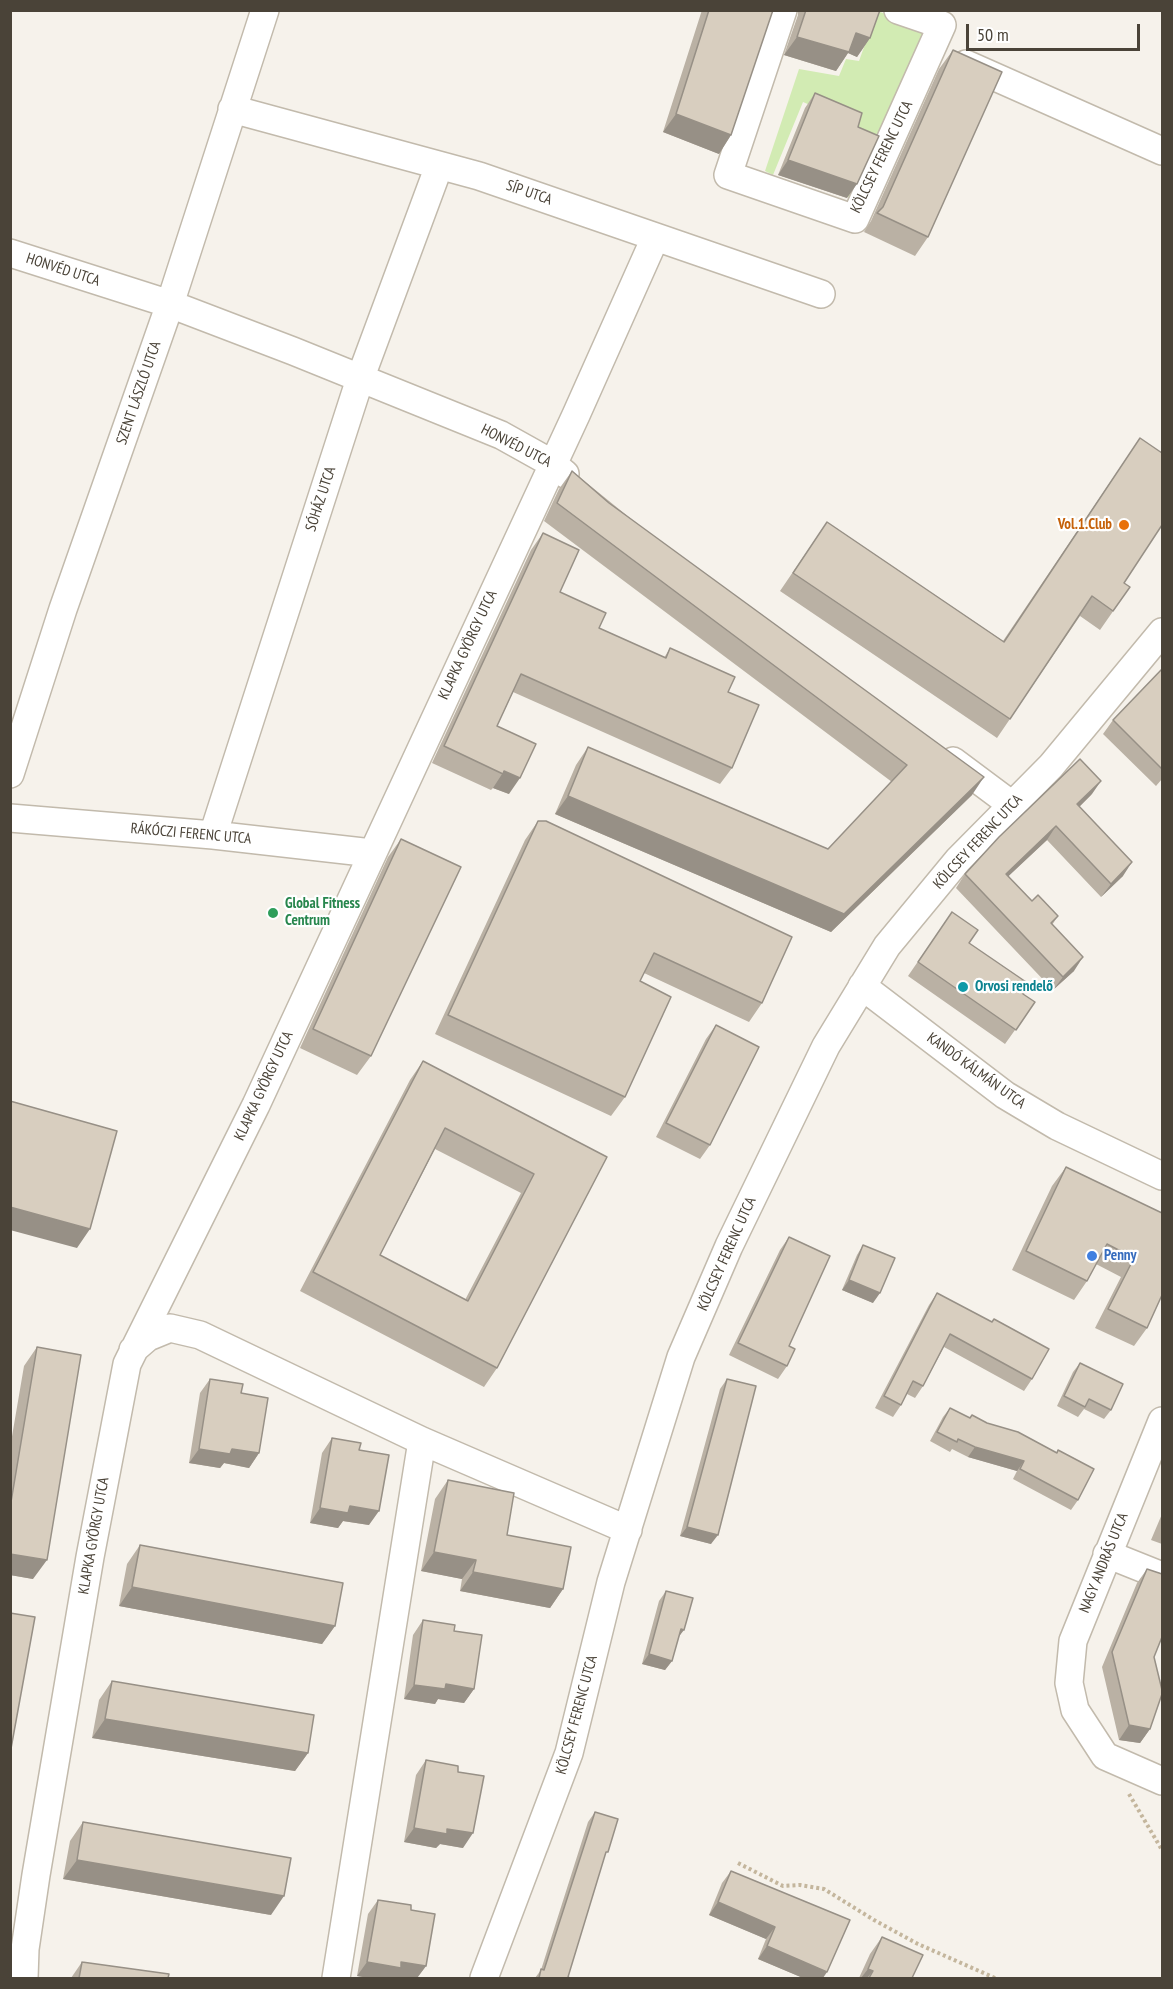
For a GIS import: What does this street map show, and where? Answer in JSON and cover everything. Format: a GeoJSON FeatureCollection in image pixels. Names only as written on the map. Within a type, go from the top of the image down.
{"type":"FeatureCollection","features":[{"type":"Feature","properties":{"kind":"street","name":"SZENT LÁSZLÓ UTCA"},"geometry":{"type":"LineString","coordinates":[[10,774],[63,609],[170,303],[265,10]]}},
{"type":"Feature","properties":{"kind":"street","name":"KÖLCSEY FERENC UTCA"},"geometry":{"type":"LineString","coordinates":[[783,10],[728,175],[855,219],[942,53],[942,25],[898,10]]}},
{"type":"Feature","properties":{"kind":"street"},"geometry":{"type":"LineString","coordinates":[[942,53],[1162,151]]}},
{"type":"Feature","properties":{"kind":"street","name":"SÍP UTCA"},"geometry":{"type":"LineString","coordinates":[[232,109],[479,176],[821,294]]}},
{"type":"Feature","properties":{"kind":"street","name":"SÓHÁZ UTCA"},"geometry":{"type":"LineString","coordinates":[[213,835],[360,379],[439,166]]}},
{"type":"Feature","properties":{"kind":"street","name":"KLAPKA GYÖRGY UTCA"},"geometry":{"type":"LineString","coordinates":[[24,1978],[18,1936],[127,1364],[256,1105],[553,464],[655,238]]}},
{"type":"Feature","properties":{"kind":"street","name":"HONVÉD UTCA"},"geometry":{"type":"LineString","coordinates":[[10,253],[170,303],[501,435],[553,464],[579,486]]}},
{"type":"Feature","properties":{"kind":"street","name":"KÖLCSEY FERENC UTCA"},"geometry":{"type":"LineString","coordinates":[[484,1978],[569,1753],[611,1582],[681,1357],[729,1246],[826,1046],[887,946],[958,860],[1051,766],[1162,632]]}},
{"type":"Feature","properties":{"kind":"street"},"geometry":{"type":"LineString","coordinates":[[937,750],[1012,805]]}},
{"type":"Feature","properties":{"kind":"street","name":"RÁKÓCZI FERENC UTCA"},"geometry":{"type":"LineString","coordinates":[[10,818],[213,835],[372,853]]}},
{"type":"Feature","properties":{"kind":"street","name":"KANDÓ KÁLMÁN UTCA"},"geometry":{"type":"LineString","coordinates":[[862,986],[1005,1095],[1057,1126],[1162,1176]]}},
{"type":"Feature","properties":{"kind":"street"},"geometry":{"type":"LineString","coordinates":[[132,1351],[148,1337],[170,1328],[200,1335],[422,1441],[628,1530]]}},
{"type":"Feature","properties":{"kind":"street","name":"NAGY ANDRÁS UTCA"},"geometry":{"type":"LineString","coordinates":[[1162,1422],[1073,1641],[1069,1683],[1075,1710],[1105,1756],[1162,1781]]}},
{"type":"Feature","properties":{"kind":"street"},"geometry":{"type":"LineString","coordinates":[[336,1978],[422,1441]]}},
{"type":"Feature","properties":{"kind":"street"},"geometry":{"type":"LineString","coordinates":[[1107,1554],[1162,1576]]}},
{"type":"Feature","properties":{"kind":"path"},"geometry":{"type":"LineString","coordinates":[[1128,1793],[1162,1850]]}},
{"type":"Feature","properties":{"kind":"path"},"geometry":{"type":"LineString","coordinates":[[738,1863],[783,1886],[800,1884],[824,1889],[918,1944],[995,1978]]}},
{"type":"Feature","properties":{"kind":"green space"},"geometry":{"type":"Polygon","coordinates":[[[877,11],[926,27],[851,198],[845,196],[857,125],[803,102],[773,175],[765,171],[799,69],[839,76],[846,59],[859,61],[877,11]]]}},
{"type":"Feature","properties":{"kind":"building"},"geometry":{"type":"Polygon","coordinates":[[[709,10],[773,10],[731,135],[676,114],[709,10]]]}},
{"type":"Feature","properties":{"kind":"building"},"geometry":{"type":"Polygon","coordinates":[[[806,10],[880,10],[870,38],[856,33],[849,52],[797,37],[806,10]]]}},
{"type":"Feature","properties":{"kind":"building"},"geometry":{"type":"Polygon","coordinates":[[[953,50],[1002,72],[928,237],[877,213],[883,207],[953,50]]]}},
{"type":"Feature","properties":{"kind":"building"},"geometry":{"type":"Polygon","coordinates":[[[815,93],[862,113],[858,127],[879,136],[857,184],[788,160],[815,93]]]}},
{"type":"Feature","properties":{"kind":"building"},"geometry":{"type":"Polygon","coordinates":[[[1140,438],[1162,453],[1162,525],[1124,583],[1130,587],[1113,611],[1092,596],[1010,719],[793,573],[827,522],[1004,642],[1140,438]]]}},
{"type":"Feature","properties":{"kind":"building"},"geometry":{"type":"Polygon","coordinates":[[[572,471],[609,503],[984,777],[844,914],[568,796],[588,747],[828,849],[907,765],[557,503],[572,471]]]}},
{"type":"Feature","properties":{"kind":"building"},"geometry":{"type":"Polygon","coordinates":[[[543,533],[579,550],[560,592],[606,613],[599,628],[666,658],[670,648],[735,677],[728,692],[759,705],[732,768],[521,674],[497,726],[536,744],[520,778],[504,771],[503,774],[444,746],[543,533]]]}},
{"type":"Feature","properties":{"kind":"building"},"geometry":{"type":"Polygon","coordinates":[[[1162,669],[1162,769],[1113,720],[1162,669]]]}},
{"type":"Feature","properties":{"kind":"building"},"geometry":{"type":"Polygon","coordinates":[[[1080,759],[1101,781],[1077,804],[1132,862],[1111,884],[1056,826],[1006,874],[1032,901],[1038,895],[1058,916],[1051,923],[1083,957],[1063,977],[965,874],[999,837],[1080,759]]]}},
{"type":"Feature","properties":{"kind":"building"},"geometry":{"type":"Polygon","coordinates":[[[538,821],[546,821],[792,937],[762,1003],[654,953],[640,981],[671,997],[625,1097],[448,1015],[538,821]]]}},
{"type":"Feature","properties":{"kind":"building"},"geometry":{"type":"Polygon","coordinates":[[[401,839],[461,867],[371,1056],[313,1029],[401,839]]]}},
{"type":"Feature","properties":{"kind":"building","name":"Orvosi rendelő"},"geometry":{"type":"Polygon","coordinates":[[[952,912],[978,930],[969,943],[1029,984],[1023,994],[1035,1002],[1016,1030],[918,962],[952,912]]]}},
{"type":"Feature","properties":{"kind":"building"},"geometry":{"type":"Polygon","coordinates":[[[716,1025],[759,1047],[710,1145],[666,1123],[716,1025]]]}},
{"type":"Feature","properties":{"kind":"building"},"geometry":{"type":"Polygon","coordinates":[[[423,1061],[607,1157],[497,1368],[313,1272],[423,1061]],[[445,1128],[380,1255],[468,1301],[534,1174],[445,1128]]]}},
{"type":"Feature","properties":{"kind":"building"},"geometry":{"type":"Polygon","coordinates":[[[10,1101],[117,1131],[90,1229],[10,1207],[10,1101]]]}},
{"type":"Feature","properties":{"kind":"building"},"geometry":{"type":"Polygon","coordinates":[[[1066,1167],[1162,1213],[1162,1295],[1147,1328],[1108,1309],[1134,1258],[1107,1244],[1087,1281],[1026,1251],[1066,1167]]]}},
{"type":"Feature","properties":{"kind":"building"},"geometry":{"type":"Polygon","coordinates":[[[789,1237],[830,1256],[789,1346],[795,1349],[787,1366],[738,1343],[789,1237]]]}},
{"type":"Feature","properties":{"kind":"building"},"geometry":{"type":"Polygon","coordinates":[[[863,1245],[895,1258],[880,1293],[849,1280],[863,1245]]]}},
{"type":"Feature","properties":{"kind":"building"},"geometry":{"type":"Polygon","coordinates":[[[937,1293],[992,1322],[994,1319],[1049,1349],[1032,1379],[950,1334],[923,1386],[913,1381],[901,1405],[884,1396],[937,1293]]]}},
{"type":"Feature","properties":{"kind":"building"},"geometry":{"type":"Polygon","coordinates":[[[37,1347],[81,1355],[47,1560],[10,1554],[10,1508],[37,1347]]]}},
{"type":"Feature","properties":{"kind":"building"},"geometry":{"type":"Polygon","coordinates":[[[1080,1363],[1123,1384],[1111,1410],[1089,1399],[1085,1407],[1064,1396],[1080,1363]]]}},
{"type":"Feature","properties":{"kind":"building"},"geometry":{"type":"Polygon","coordinates":[[[210,1379],[243,1384],[241,1393],[268,1398],[259,1453],[232,1449],[230,1454],[199,1449],[210,1379]]]}},
{"type":"Feature","properties":{"kind":"building"},"geometry":{"type":"Polygon","coordinates":[[[727,1379],[756,1386],[718,1535],[687,1527],[727,1379]]]}},
{"type":"Feature","properties":{"kind":"building"},"geometry":{"type":"Polygon","coordinates":[[[950,1408],[970,1418],[972,1415],[987,1423],[1018,1432],[1057,1453],[1058,1450],[1094,1469],[1078,1500],[1020,1469],[1024,1461],[975,1447],[958,1439],[957,1442],[937,1432],[950,1408]]]}},
{"type":"Feature","properties":{"kind":"building"},"geometry":{"type":"Polygon","coordinates":[[[332,1438],[361,1443],[359,1450],[389,1455],[379,1511],[350,1506],[348,1513],[320,1508],[332,1438]]]}},
{"type":"Feature","properties":{"kind":"building"},"geometry":{"type":"Polygon","coordinates":[[[448,1480],[514,1493],[507,1535],[571,1547],[563,1589],[473,1572],[476,1560],[434,1552],[448,1480]]]}},
{"type":"Feature","properties":{"kind":"building"},"geometry":{"type":"Polygon","coordinates":[[[140,1545],[343,1583],[335,1626],[132,1587],[140,1545]]]}},
{"type":"Feature","properties":{"kind":"building"},"geometry":{"type":"Polygon","coordinates":[[[1147,1569],[1162,1574],[1162,1637],[1154,1657],[1162,1694],[1150,1729],[1129,1725],[1112,1652],[1147,1569]]]}},
{"type":"Feature","properties":{"kind":"building"},"geometry":{"type":"Polygon","coordinates":[[[666,1591],[693,1598],[672,1661],[649,1654],[666,1591]]]}},
{"type":"Feature","properties":{"kind":"building"},"geometry":{"type":"Polygon","coordinates":[[[10,1613],[35,1617],[10,1754],[10,1613]]]}},
{"type":"Feature","properties":{"kind":"building"},"geometry":{"type":"Polygon","coordinates":[[[423,1620],[455,1625],[454,1631],[482,1635],[474,1689],[446,1684],[445,1689],[414,1685],[423,1620]]]}},
{"type":"Feature","properties":{"kind":"building"},"geometry":{"type":"Polygon","coordinates":[[[112,1681],[314,1715],[308,1753],[105,1719],[112,1681]]]}},
{"type":"Feature","properties":{"kind":"building"},"geometry":{"type":"Polygon","coordinates":[[[426,1760],[458,1766],[458,1772],[484,1776],[473,1833],[447,1829],[447,1834],[414,1828],[426,1760]]]}},
{"type":"Feature","properties":{"kind":"building"},"geometry":{"type":"Polygon","coordinates":[[[595,1812],[618,1819],[568,1977],[570,1978],[539,1978],[541,1969],[544,1970],[595,1812]]]}},
{"type":"Feature","properties":{"kind":"building"},"geometry":{"type":"Polygon","coordinates":[[[83,1822],[291,1858],[284,1896],[77,1860],[83,1822]]]}},
{"type":"Feature","properties":{"kind":"building"},"geometry":{"type":"Polygon","coordinates":[[[731,1871],[850,1920],[827,1972],[767,1946],[775,1927],[718,1902],[731,1871]]]}},
{"type":"Feature","properties":{"kind":"building"},"geometry":{"type":"Polygon","coordinates":[[[378,1900],[411,1905],[411,1910],[435,1914],[426,1966],[401,1962],[401,1968],[367,1962],[378,1900]]]}},
{"type":"Feature","properties":{"kind":"building"},"geometry":{"type":"Polygon","coordinates":[[[882,1937],[923,1955],[912,1978],[869,1978],[873,1971],[868,1969],[882,1937]]]}},
{"type":"Feature","properties":{"kind":"building"},"geometry":{"type":"Polygon","coordinates":[[[82,1962],[169,1974],[168,1978],[79,1978],[82,1962]]]}},
{"type":"Feature","properties":{"kind":"place","name":"Vol.1.Club"},"geometry":{"type":"Point","coordinates":[1124,525]}},
{"type":"Feature","properties":{"kind":"place","name":"Global Fitness Centrum"},"geometry":{"type":"Point","coordinates":[273,913]}},
{"type":"Feature","properties":{"kind":"place","name":"Orvosi rendelő"},"geometry":{"type":"Point","coordinates":[963,987]}},
{"type":"Feature","properties":{"kind":"place","name":"Penny"},"geometry":{"type":"Point","coordinates":[1092,1256]}}]}
